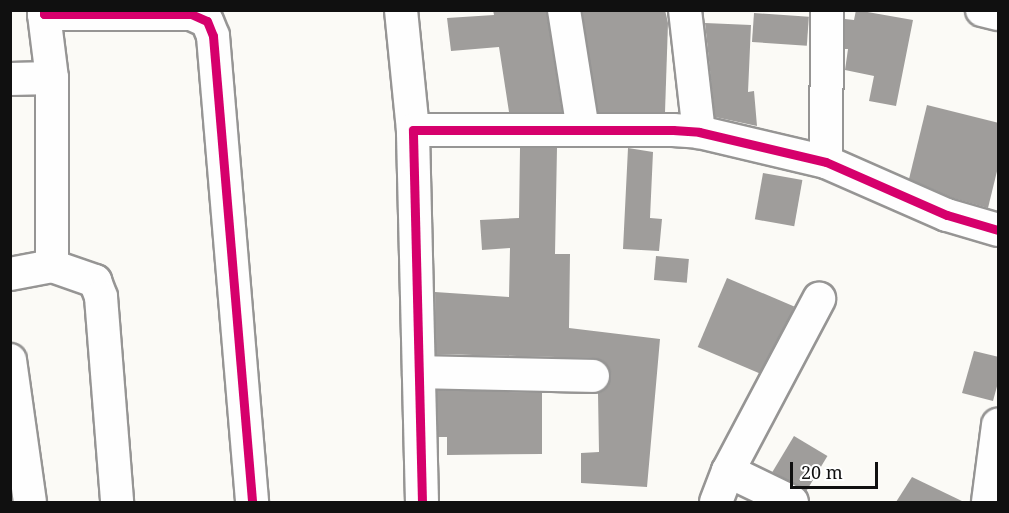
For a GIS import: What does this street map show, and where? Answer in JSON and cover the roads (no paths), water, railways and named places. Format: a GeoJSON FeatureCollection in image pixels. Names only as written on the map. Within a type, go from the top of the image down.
{"type":"FeatureCollection","features":[{"type":"Feature","properties":{"kind":"street"},"geometry":{"type":"LineString","coordinates":[[401,10],[413,130],[422,502]]}},
{"type":"Feature","properties":{"kind":"street"},"geometry":{"type":"LineString","coordinates":[[564,10],[583,130]]}},
{"type":"Feature","properties":{"kind":"street"},"geometry":{"type":"LineString","coordinates":[[685,10],[699,132]]}},
{"type":"Feature","properties":{"kind":"street"},"geometry":{"type":"LineString","coordinates":[[826,162],[827,10]]}},
{"type":"Feature","properties":{"kind":"street"},"geometry":{"type":"LineString","coordinates":[[982,10],[999,14]]}},
{"type":"Feature","properties":{"kind":"street"},"geometry":{"type":"LineString","coordinates":[[52,266],[52,78],[44,12],[191,14],[207,21],[213,36],[252,502]]}},
{"type":"Feature","properties":{"kind":"street"},"geometry":{"type":"LineString","coordinates":[[10,79],[52,78]]}},
{"type":"Feature","properties":{"kind":"street"},"geometry":{"type":"LineString","coordinates":[[413,130],[699,132],[826,162],[947,215],[999,230]]}},
{"type":"Feature","properties":{"kind":"street"},"geometry":{"type":"LineString","coordinates":[[10,274],[52,266],[95,282],[101,297],[117,502]]}},
{"type":"Feature","properties":{"kind":"street"},"geometry":{"type":"LineString","coordinates":[[716,502],[728,471],[819,299]]}},
{"type":"Feature","properties":{"kind":"street"},"geometry":{"type":"LineString","coordinates":[[10,360],[23,501]]}},
{"type":"Feature","properties":{"kind":"street"},"geometry":{"type":"LineString","coordinates":[[419,372],[593,376]]}},
{"type":"Feature","properties":{"kind":"street"},"geometry":{"type":"LineString","coordinates":[[988,502],[999,425]]}},
{"type":"Feature","properties":{"kind":"street"},"geometry":{"type":"LineString","coordinates":[[728,471],[792,502]]}}]}
